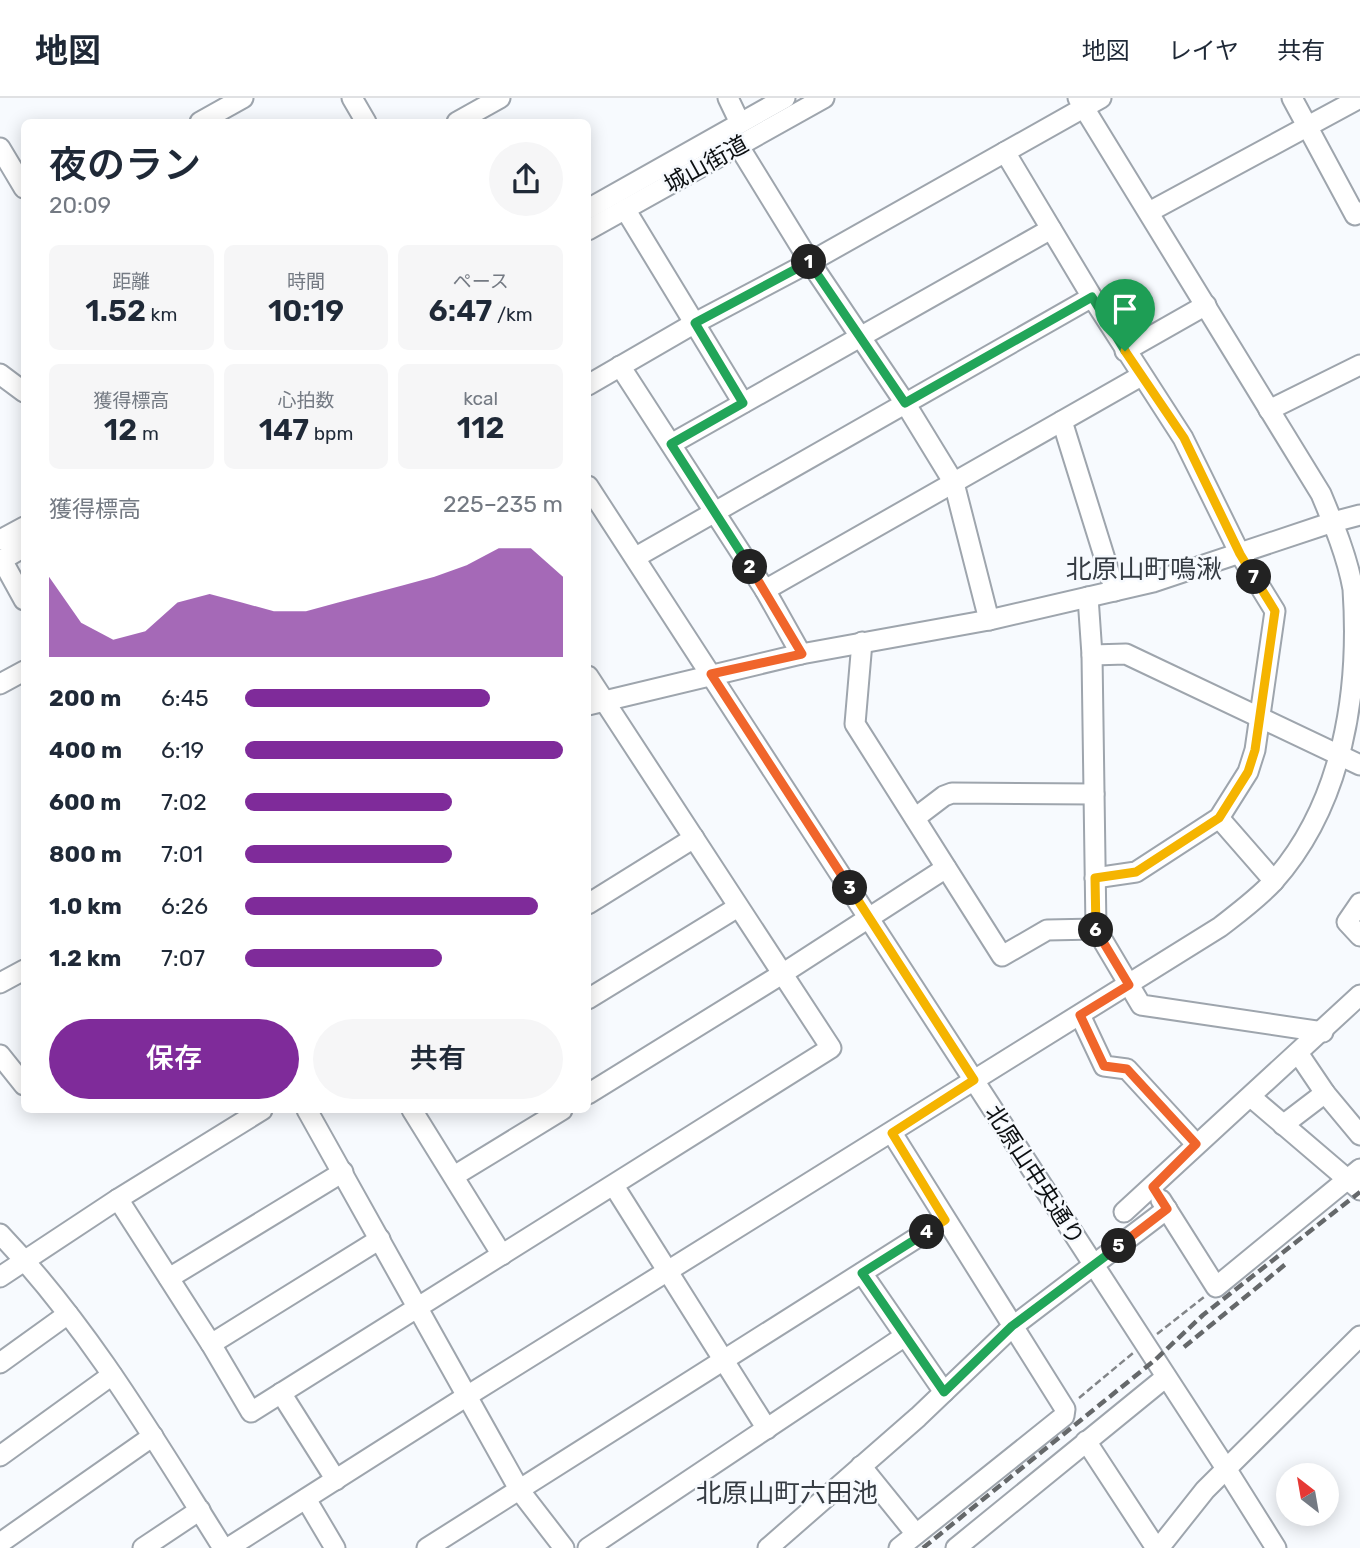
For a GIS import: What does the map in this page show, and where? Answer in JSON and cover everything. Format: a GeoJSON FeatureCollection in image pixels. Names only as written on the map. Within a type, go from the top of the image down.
{"type":"FeatureCollection","features":[{"type":"Feature","properties":{"kind":"street"},"geometry":{"type":"LineString","coordinates":[[205,119],[243,98]]}},
{"type":"Feature","properties":{"kind":"street"},"geometry":{"type":"LineString","coordinates":[[352,98],[364,119]]}},
{"type":"Feature","properties":{"kind":"street"},"geometry":{"type":"LineString","coordinates":[[462,119],[500,98]]}},
{"type":"Feature","properties":{"kind":"street"},"geometry":{"type":"LineString","coordinates":[[728,98],[740,123]]}},
{"type":"Feature","properties":{"kind":"street","name":"城山街道"},"geometry":{"type":"LineString","coordinates":[[591,207],[785,98]]}},
{"type":"Feature","properties":{"kind":"street","name":"城山街道"},"geometry":{"type":"LineString","coordinates":[[591,228],[824,98]]}},
{"type":"Feature","properties":{"kind":"street"},"geometry":{"type":"LineString","coordinates":[[1292,98],[1354,215],[1360,212]]}},
{"type":"Feature","properties":{"kind":"street"},"geometry":{"type":"LineString","coordinates":[[1149,212],[1360,98]]}},
{"type":"Feature","properties":{"kind":"street"},"geometry":{"type":"LineString","coordinates":[[0,1234],[25,1260],[68,1314],[112,1375],[226,1548],[1220,927],[1274,881],[1319,817],[1352,761],[1359,634],[1349,569],[1333,522],[1321,494],[1149,212],[1088,101],[1005,152],[591,383]]}},
{"type":"Feature","properties":{"kind":"street"},"geometry":{"type":"LineString","coordinates":[[738,145],[810,262],[905,403],[954,483],[989,620]]}},
{"type":"Feature","properties":{"kind":"street"},"geometry":{"type":"LineString","coordinates":[[0,148],[21,183]]}},
{"type":"Feature","properties":{"kind":"street"},"geometry":{"type":"LineString","coordinates":[[1005,152],[1125,351],[1184,438],[1240,554],[1275,611],[1255,750],[1248,772],[1219,818],[1136,872],[1095,878]]}},
{"type":"Feature","properties":{"kind":"street"},"geometry":{"type":"LineString","coordinates":[[625,209],[743,403]]}},
{"type":"Feature","properties":{"kind":"street"},"geometry":{"type":"LineString","coordinates":[[671,444],[1051,229]]}},
{"type":"Feature","properties":{"kind":"street"},"geometry":{"type":"LineString","coordinates":[[636,557],[1092,297]]}},
{"type":"Feature","properties":{"kind":"street"},"geometry":{"type":"LineString","coordinates":[[1125,351],[1206,305]]}},
{"type":"Feature","properties":{"kind":"street"},"geometry":{"type":"LineString","coordinates":[[1269,410],[1360,365]]}},
{"type":"Feature","properties":{"kind":"street"},"geometry":{"type":"LineString","coordinates":[[620,366],[765,590],[802,654]]}},
{"type":"Feature","properties":{"kind":"street"},"geometry":{"type":"LineString","coordinates":[[0,374],[21,390]]}},
{"type":"Feature","properties":{"kind":"street"},"geometry":{"type":"LineString","coordinates":[[765,590],[1141,376]]}},
{"type":"Feature","properties":{"kind":"street"},"geometry":{"type":"LineString","coordinates":[[1062,421],[1115,591]]}},
{"type":"Feature","properties":{"kind":"street","name":"北原山中央通り"},"geometry":{"type":"LineString","coordinates":[[591,490],[1276,1548]]}},
{"type":"Feature","properties":{"kind":"street"},"geometry":{"type":"LineString","coordinates":[[596,703],[802,654],[989,620],[1153,582],[1360,515]]}},
{"type":"Feature","properties":{"kind":"street"},"geometry":{"type":"LineString","coordinates":[[1,554],[21,531]]}},
{"type":"Feature","properties":{"kind":"street"},"geometry":{"type":"LineString","coordinates":[[1,554],[21,548]]}},
{"type":"Feature","properties":{"kind":"street"},"geometry":{"type":"LineString","coordinates":[[1,554],[21,594]]}},
{"type":"Feature","properties":{"kind":"street"},"geometry":{"type":"LineString","coordinates":[[1088,597],[1092,655],[1096,929],[1141,1005],[1323,1032]]}},
{"type":"Feature","properties":{"kind":"street"},"geometry":{"type":"LineString","coordinates":[[862,642],[855,724],[1002,956],[1048,930],[1096,929]]}},
{"type":"Feature","properties":{"kind":"street"},"geometry":{"type":"LineString","coordinates":[[1092,655],[1126,654],[1352,761]]}},
{"type":"Feature","properties":{"kind":"street"},"geometry":{"type":"LineString","coordinates":[[0,684],[21,673]]}},
{"type":"Feature","properties":{"kind":"street"},"geometry":{"type":"LineString","coordinates":[[118,1199],[251,1412],[831,1048],[694,838],[596,703],[591,686]]}},
{"type":"Feature","properties":{"kind":"street"},"geometry":{"type":"LineString","coordinates":[[915,818],[952,793],[1094,794]]}},
{"type":"Feature","properties":{"kind":"street"},"geometry":{"type":"LineString","coordinates":[[1219,818],[1274,881]]}},
{"type":"Feature","properties":{"kind":"street"},"geometry":{"type":"LineString","coordinates":[[591,902],[694,838]]}},
{"type":"Feature","properties":{"kind":"street"},"geometry":{"type":"LineString","coordinates":[[591,1092],[946,868]]}},
{"type":"Feature","properties":{"kind":"street"},"geometry":{"type":"LineString","coordinates":[[1360,903],[1347,922],[1360,936]]}},
{"type":"Feature","properties":{"kind":"street"},"geometry":{"type":"LineString","coordinates":[[591,997],[738,907]]}},
{"type":"Feature","properties":{"kind":"street"},"geometry":{"type":"LineString","coordinates":[[0,984],[21,972]]}},
{"type":"Feature","properties":{"kind":"street"},"geometry":{"type":"LineString","coordinates":[[1124,1212],[1196,1144],[1323,1032],[1360,995]]}},
{"type":"Feature","properties":{"kind":"street"},"geometry":{"type":"LineString","coordinates":[[1080,1015],[1104,1066],[1127,1069],[1196,1144]]}},
{"type":"Feature","properties":{"kind":"street"},"geometry":{"type":"LineString","coordinates":[[1298,1053],[1325,1093],[1360,1135]]}},
{"type":"Feature","properties":{"kind":"street"},"geometry":{"type":"LineString","coordinates":[[0,1055],[21,1081]]}},
{"type":"Feature","properties":{"kind":"street"},"geometry":{"type":"LineString","coordinates":[[1283,1125],[1325,1093]]}},
{"type":"Feature","properties":{"kind":"street"},"geometry":{"type":"LineString","coordinates":[[1153,1187],[1216,1287],[1356,1180],[1283,1125],[1251,1097]]}},
{"type":"Feature","properties":{"kind":"street"},"geometry":{"type":"LineString","coordinates":[[0,1278],[118,1199],[257,1113]]}},
{"type":"Feature","properties":{"kind":"street"},"geometry":{"type":"LineString","coordinates":[[309,1113],[520,1491],[564,1548]]}},
{"type":"Feature","properties":{"kind":"street"},"geometry":{"type":"LineString","coordinates":[[414,1113],[502,1255]]}},
{"type":"Feature","properties":{"kind":"street"},"geometry":{"type":"LineString","coordinates":[[454,1176],[557,1113]]}},
{"type":"Feature","properties":{"kind":"street"},"geometry":{"type":"LineString","coordinates":[[892,1133],[1065,1409],[1063,1416],[899,1548]]}},
{"type":"Feature","properties":{"kind":"street"},"geometry":{"type":"LineString","coordinates":[[169,1278],[343,1172]]}},
{"type":"Feature","properties":{"kind":"street"},"geometry":{"type":"LineString","coordinates":[[614,1186],[767,1429]]}},
{"type":"Feature","properties":{"kind":"street"},"geometry":{"type":"LineString","coordinates":[[768,1548],[944,1392],[1012,1326],[1167,1209]]}},
{"type":"Feature","properties":{"kind":"street"},"geometry":{"type":"LineString","coordinates":[[427,1548],[945,1220]]}},
{"type":"Feature","properties":{"kind":"street"},"geometry":{"type":"LineString","coordinates":[[211,1344],[380,1240]]}},
{"type":"Feature","properties":{"kind":"street"},"geometry":{"type":"LineString","coordinates":[[862,1273],[944,1392]]}},
{"type":"Feature","properties":{"kind":"street"},"geometry":{"type":"LineString","coordinates":[[0,1363],[68,1314]]}},
{"type":"Feature","properties":{"kind":"street"},"geometry":{"type":"LineString","coordinates":[[588,1548],[905,1336]]}},
{"type":"Feature","properties":{"kind":"street"},"geometry":{"type":"LineString","coordinates":[[1086,1441],[1158,1548],[1205,1490],[1360,1336]]}},
{"type":"Feature","properties":{"kind":"street"},"geometry":{"type":"LineString","coordinates":[[0,1456],[112,1375]]}},
{"type":"Feature","properties":{"kind":"street"},"geometry":{"type":"LineString","coordinates":[[956,1548],[1166,1377]]}},
{"type":"Feature","properties":{"kind":"street"},"geometry":{"type":"LineString","coordinates":[[281,1393],[335,1480]]}},
{"type":"Feature","properties":{"kind":"street"},"geometry":{"type":"LineString","coordinates":[[0,1543],[153,1436]]}},
{"type":"Feature","properties":{"kind":"street"},"geometry":{"type":"LineString","coordinates":[[861,1466],[916,1534]]}},
{"type":"Feature","properties":{"kind":"street"},"geometry":{"type":"LineString","coordinates":[[306,1499],[335,1548]]}},
{"type":"Feature","properties":{"kind":"street"},"geometry":{"type":"LineString","coordinates":[[143,1548],[200,1510]]}},
{"type":"Feature","properties":{"kind":"path"},"geometry":{"type":"LineString","coordinates":[[1154,1337],[1216,1287]]}},
{"type":"Feature","properties":{"kind":"path"},"geometry":{"type":"LineString","coordinates":[[1065,1409],[1135,1352]]}},
{"type":"Feature","properties":{"kind":"railway"},"geometry":{"type":"LineString","coordinates":[[923,1548],[1155,1360],[1203,1315],[1360,1192]]}},
{"type":"Feature","properties":{"kind":"railway"},"geometry":{"type":"LineString","coordinates":[[1184,1347],[1287,1263]]}},
{"type":"Feature","properties":{"kind":"district","name":"北原山町鳴湫"},"geometry":{"type":"Point","coordinates":[1144,569]}},
{"type":"Feature","properties":{"kind":"district","name":"北原山町六田池"},"geometry":{"type":"Point","coordinates":[787,1493]}},
{"type":"Feature","properties":{"kind":"route"},"geometry":{"type":"LineString","coordinates":[[810,262],[905,403],[1092,297],[1125,351],[1184,438],[1240,554],[1275,611],[1255,750],[1248,772],[1219,818],[1136,872],[1095,878],[1096,929],[1129,985],[1080,1015],[1104,1066],[1127,1069],[1196,1144],[1153,1187],[1167,1209],[1012,1326],[944,1392],[862,1273],[945,1220],[892,1133],[974,1080],[711,674],[802,654],[765,590],[671,444],[743,403],[695,323],[810,262]]}}]}
